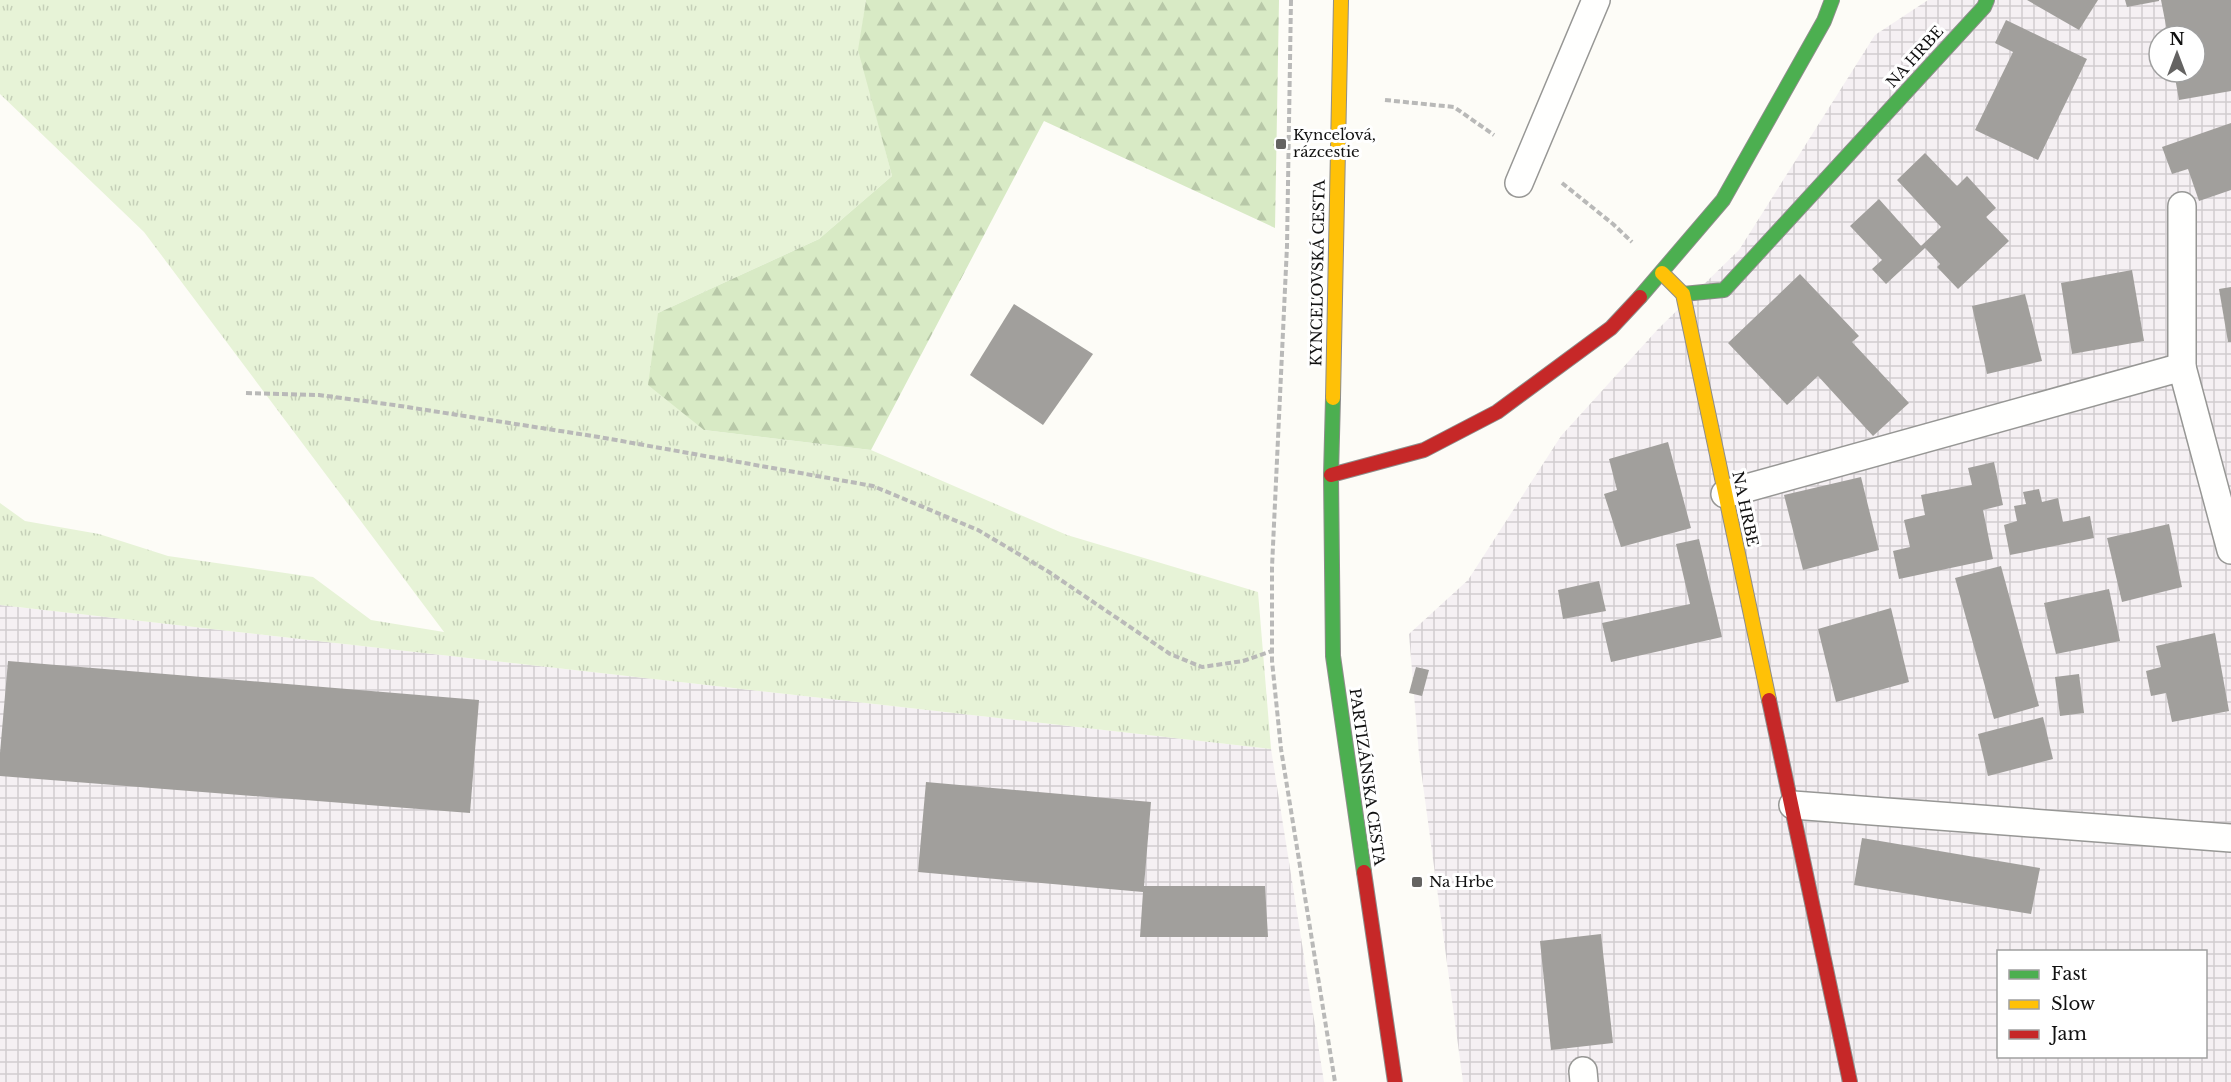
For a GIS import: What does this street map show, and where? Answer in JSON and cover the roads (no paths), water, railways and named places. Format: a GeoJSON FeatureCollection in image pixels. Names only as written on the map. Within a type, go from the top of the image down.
{"type":"FeatureCollection","features":[{"type":"Feature","properties":{"kind":"street","name":"KYNCEĽOVSKÁ CESTA"},"geometry":{"type":"LineString","coordinates":[[1331,475],[1341,0]]}},
{"type":"Feature","properties":{"kind":"street"},"geometry":{"type":"LineString","coordinates":[[1331,475],[1424,450],[1497,412],[1611,328],[1662,273],[1723,200],[1824,21],[1832,0]]}},
{"type":"Feature","properties":{"kind":"street","name":"NA HRBE"},"geometry":{"type":"LineString","coordinates":[[1850,1082],[1683,294],[1724,290],[1984,7],[1987,0]]}},
{"type":"Feature","properties":{"kind":"street"},"geometry":{"type":"LineString","coordinates":[[1662,273],[1683,294]]}},
{"type":"Feature","properties":{"kind":"street","name":"PARTIZÁNSKA CESTA"},"geometry":{"type":"LineString","coordinates":[[1331,475],[1333,656],[1395,1082]]}},
{"type":"Feature","properties":{"kind":"lane"},"geometry":{"type":"LineString","coordinates":[[1519,183],[1596,0]]}},
{"type":"Feature","properties":{"kind":"lane"},"geometry":{"type":"LineString","coordinates":[[2182,206],[2182,367],[2231,550]]}},
{"type":"Feature","properties":{"kind":"lane"},"geometry":{"type":"LineString","coordinates":[[1725,494],[2182,367]]}},
{"type":"Feature","properties":{"kind":"lane"},"geometry":{"type":"LineString","coordinates":[[1793,805],[2231,838]]}},
{"type":"Feature","properties":{"kind":"place","name":"Kynceľová, rázcestie"},"geometry":{"type":"Point","coordinates":[1281,144]}},
{"type":"Feature","properties":{"kind":"place","name":"Na Hrbe"},"geometry":{"type":"Point","coordinates":[1417,882]}}]}
